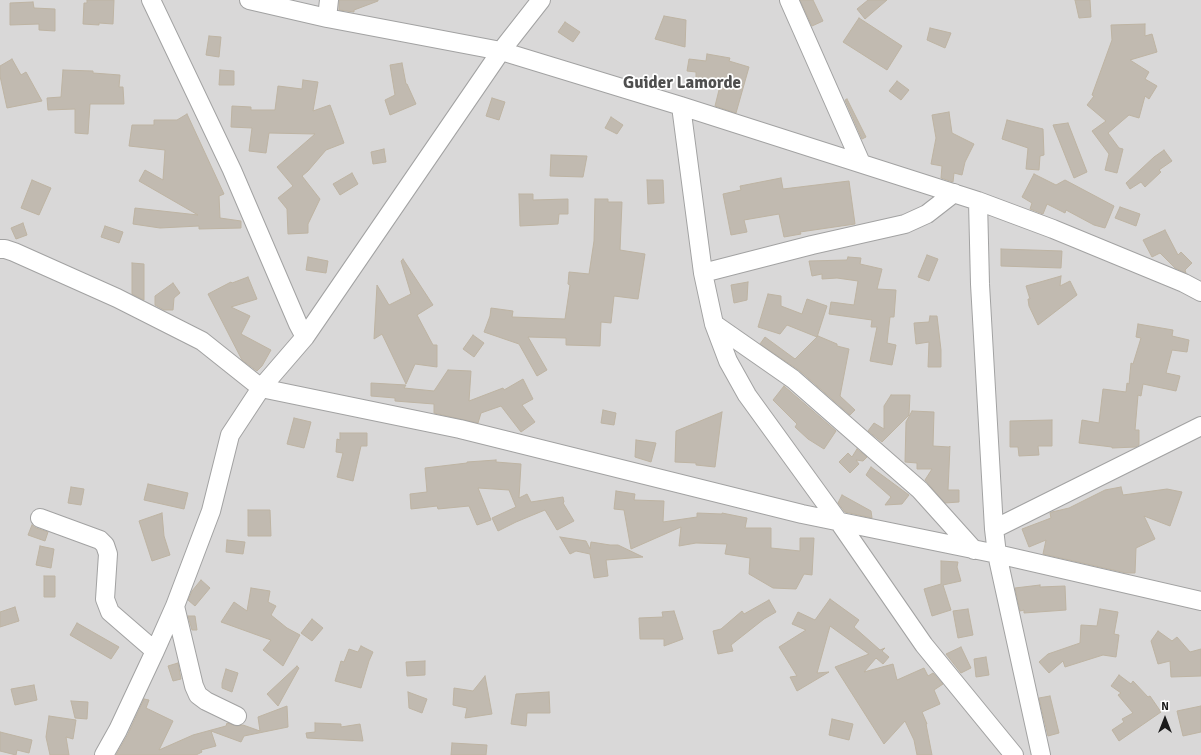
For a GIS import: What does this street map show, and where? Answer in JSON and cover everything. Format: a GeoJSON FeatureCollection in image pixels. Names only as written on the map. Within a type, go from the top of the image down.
{"type":"FeatureCollection","features":[{"type":"Feature","properties":{"kind":"street"},"geometry":{"type":"LineString","coordinates":[[151,0],[232,170],[298,324],[305,337]]}},
{"type":"Feature","properties":{"kind":"street"},"geometry":{"type":"LineString","coordinates":[[249,0],[327,18],[501,51],[681,106],[978,201],[1053,229],[1184,283],[1201,292]]}},
{"type":"Feature","properties":{"kind":"street"},"geometry":{"type":"LineString","coordinates":[[327,18],[329,0]]}},
{"type":"Feature","properties":{"kind":"street"},"geometry":{"type":"LineString","coordinates":[[104,755],[118,730],[175,606],[211,511],[230,435],[261,388],[305,337],[501,51],[541,0]]}},
{"type":"Feature","properties":{"kind":"street"},"geometry":{"type":"LineString","coordinates":[[789,0],[861,163]]}},
{"type":"Feature","properties":{"kind":"street"},"geometry":{"type":"LineString","coordinates":[[681,106],[703,274],[714,324],[728,361],[747,395],[839,522],[924,644],[1014,755]]}},
{"type":"Feature","properties":{"kind":"street"},"geometry":{"type":"LineString","coordinates":[[703,274],[905,224],[927,214],[954,193]]}},
{"type":"Feature","properties":{"kind":"street"},"geometry":{"type":"LineString","coordinates":[[978,201],[980,292],[994,529],[997,554],[1040,755]]}},
{"type":"Feature","properties":{"kind":"street"},"geometry":{"type":"LineString","coordinates":[[0,249],[6,249],[14,252],[117,298],[202,341],[261,388],[460,429],[786,510],[997,554],[1201,600]]}},
{"type":"Feature","properties":{"kind":"street"},"geometry":{"type":"LineString","coordinates":[[714,324],[794,379],[920,490],[974,550]]}},
{"type":"Feature","properties":{"kind":"street"},"geometry":{"type":"LineString","coordinates":[[994,529],[1201,426]]}},
{"type":"Feature","properties":{"kind":"street"},"geometry":{"type":"LineString","coordinates":[[40,518],[100,540],[105,545],[108,554],[105,599],[110,612],[155,651]]}},
{"type":"Feature","properties":{"kind":"street"},"geometry":{"type":"LineString","coordinates":[[175,606],[194,686],[198,695],[206,701],[237,716]]}},
{"type":"Feature","properties":{"kind":"shaded area"},"geometry":{"type":"Polygon","coordinates":[[[0,0],[1201,0],[1201,755],[0,755],[0,0]]]}},
{"type":"Feature","properties":{"kind":"building"},"geometry":{"type":"Polygon","coordinates":[[[87,0],[114,0],[113,24],[83,24],[84,3],[87,3],[87,0]]]}},
{"type":"Feature","properties":{"kind":"building"},"geometry":{"type":"Polygon","coordinates":[[[339,0],[378,1],[354,10],[354,12],[339,10],[339,0]]]}},
{"type":"Feature","properties":{"kind":"building"},"geometry":{"type":"Polygon","coordinates":[[[800,0],[813,0],[823,21],[812,26],[800,0]]]}},
{"type":"Feature","properties":{"kind":"building"},"geometry":{"type":"Polygon","coordinates":[[[868,0],[887,0],[865,19],[857,9],[868,0]]]}},
{"type":"Feature","properties":{"kind":"building"},"geometry":{"type":"Polygon","coordinates":[[[1075,0],[1090,0],[1091,17],[1079,18],[1075,0]]]}},
{"type":"Feature","properties":{"kind":"building"},"geometry":{"type":"Polygon","coordinates":[[[33,2],[34,8],[55,9],[55,31],[39,30],[39,24],[10,25],[10,3],[33,2]]]}},
{"type":"Feature","properties":{"kind":"building"},"geometry":{"type":"Polygon","coordinates":[[[664,16],[686,20],[685,47],[655,39],[664,16]]]}},
{"type":"Feature","properties":{"kind":"building"},"geometry":{"type":"Polygon","coordinates":[[[859,18],[902,46],[887,70],[843,42],[859,18]]]}},
{"type":"Feature","properties":{"kind":"building"},"geometry":{"type":"Polygon","coordinates":[[[565,22],[580,32],[573,42],[558,32],[565,22]]]}},
{"type":"Feature","properties":{"kind":"building"},"geometry":{"type":"Polygon","coordinates":[[[1145,24],[1145,36],[1152,34],[1157,52],[1130,60],[1149,72],[1145,79],[1157,86],[1149,99],[1145,96],[1139,118],[1129,115],[1108,133],[1119,148],[1123,149],[1117,173],[1105,170],[1109,154],[1092,131],[1106,121],[1087,105],[1094,96],[1092,95],[1112,40],[1111,25],[1145,24]]]}},
{"type":"Feature","properties":{"kind":"building"},"geometry":{"type":"Polygon","coordinates":[[[930,28],[951,33],[945,48],[927,40],[930,28]]]}},
{"type":"Feature","properties":{"kind":"building"},"geometry":{"type":"Polygon","coordinates":[[[209,36],[221,37],[219,57],[206,55],[209,36]]]}},
{"type":"Feature","properties":{"kind":"building"},"geometry":{"type":"Polygon","coordinates":[[[707,54],[730,58],[729,61],[749,67],[736,113],[715,106],[720,86],[696,85],[696,72],[687,71],[689,59],[706,61],[707,54]]]}},
{"type":"Feature","properties":{"kind":"building"},"geometry":{"type":"Polygon","coordinates":[[[12,59],[21,75],[26,72],[42,101],[7,108],[0,76],[0,66],[12,59]]]}},
{"type":"Feature","properties":{"kind":"building"},"geometry":{"type":"Polygon","coordinates":[[[402,63],[406,84],[416,104],[390,115],[385,100],[395,95],[390,65],[402,63]]]}},
{"type":"Feature","properties":{"kind":"building"},"geometry":{"type":"Polygon","coordinates":[[[63,70],[93,71],[93,73],[120,75],[119,87],[123,87],[124,104],[90,104],[88,134],[75,133],[75,109],[48,110],[47,98],[61,97],[63,70]]]}},
{"type":"Feature","properties":{"kind":"building"},"geometry":{"type":"Polygon","coordinates":[[[220,70],[234,71],[234,85],[219,85],[220,70]]]}},
{"type":"Feature","properties":{"kind":"building"},"geometry":{"type":"Polygon","coordinates":[[[303,80],[318,82],[313,111],[330,105],[344,143],[326,150],[302,176],[320,199],[308,224],[308,233],[288,234],[287,209],[278,198],[293,186],[277,167],[315,134],[269,133],[266,153],[249,151],[252,128],[231,127],[232,106],[251,107],[251,110],[275,110],[278,86],[302,89],[303,80]]]}},
{"type":"Feature","properties":{"kind":"building"},"geometry":{"type":"Polygon","coordinates":[[[897,81],[909,90],[901,100],[889,91],[897,81]]]}},
{"type":"Feature","properties":{"kind":"building"},"geometry":{"type":"Polygon","coordinates":[[[492,98],[505,102],[499,120],[486,116],[492,98]]]}},
{"type":"Feature","properties":{"kind":"building"},"geometry":{"type":"Polygon","coordinates":[[[847,99],[866,137],[862,139],[845,100],[847,99]]]}},
{"type":"Feature","properties":{"kind":"building"},"geometry":{"type":"Polygon","coordinates":[[[949,112],[952,133],[974,144],[965,162],[962,175],[954,173],[953,182],[941,178],[942,166],[931,164],[936,138],[932,115],[949,112]]]}},
{"type":"Feature","properties":{"kind":"building"},"geometry":{"type":"Polygon","coordinates":[[[187,114],[224,194],[219,196],[220,218],[241,221],[241,228],[199,229],[199,226],[160,228],[133,224],[135,208],[198,215],[139,181],[145,170],[163,180],[165,150],[129,146],[132,125],[154,125],[154,120],[177,120],[187,114]]]}},
{"type":"Feature","properties":{"kind":"building"},"geometry":{"type":"Polygon","coordinates":[[[611,117],[623,125],[617,134],[605,128],[611,117]]]}},
{"type":"Feature","properties":{"kind":"building"},"geometry":{"type":"Polygon","coordinates":[[[1007,120],[1043,129],[1044,155],[1040,156],[1039,170],[1026,169],[1028,148],[1002,139],[1007,120]]]}},
{"type":"Feature","properties":{"kind":"building"},"geometry":{"type":"Polygon","coordinates":[[[1068,123],[1087,172],[1074,178],[1053,125],[1068,123]]]}},
{"type":"Feature","properties":{"kind":"building"},"geometry":{"type":"Polygon","coordinates":[[[384,149],[386,162],[373,164],[371,152],[384,149]]]}},
{"type":"Feature","properties":{"kind":"building"},"geometry":{"type":"Polygon","coordinates":[[[1164,150],[1172,161],[1159,170],[1161,172],[1145,187],[1141,182],[1130,189],[1126,183],[1154,157],[1164,150]]]}},
{"type":"Feature","properties":{"kind":"building"},"geometry":{"type":"Polygon","coordinates":[[[551,155],[587,156],[583,177],[550,176],[551,155]]]}},
{"type":"Feature","properties":{"kind":"building"},"geometry":{"type":"Polygon","coordinates":[[[352,173],[358,184],[340,195],[333,184],[352,173]]]}},
{"type":"Feature","properties":{"kind":"building"},"geometry":{"type":"Polygon","coordinates":[[[1034,174],[1056,185],[1065,180],[1114,206],[1105,228],[1094,225],[1066,210],[1065,213],[1047,204],[1043,214],[1030,209],[1032,203],[1022,197],[1034,174]]]}},
{"type":"Feature","properties":{"kind":"building"},"geometry":{"type":"Polygon","coordinates":[[[781,178],[783,189],[849,181],[855,224],[800,232],[801,234],[784,237],[779,214],[744,220],[747,232],[731,235],[723,194],[741,190],[740,186],[781,178]]]}},
{"type":"Feature","properties":{"kind":"building"},"geometry":{"type":"Polygon","coordinates":[[[32,180],[51,188],[39,215],[21,208],[32,180]]]}},
{"type":"Feature","properties":{"kind":"building"},"geometry":{"type":"Polygon","coordinates":[[[647,180],[663,180],[664,203],[648,204],[647,180]]]}},
{"type":"Feature","properties":{"kind":"building"},"geometry":{"type":"Polygon","coordinates":[[[519,194],[533,194],[533,200],[568,199],[568,214],[559,214],[558,224],[520,226],[519,194]]]}},
{"type":"Feature","properties":{"kind":"building"},"geometry":{"type":"Polygon","coordinates":[[[595,199],[608,199],[608,202],[622,202],[620,250],[645,254],[638,299],[614,296],[611,323],[601,322],[600,346],[566,345],[566,338],[528,337],[547,370],[537,376],[519,344],[484,332],[490,316],[491,308],[513,311],[512,317],[565,319],[570,285],[568,284],[569,272],[589,274],[594,241],[595,199]]]}},
{"type":"Feature","properties":{"kind":"building"},"geometry":{"type":"Polygon","coordinates":[[[1120,207],[1140,214],[1136,226],[1115,218],[1120,207]]]}},
{"type":"Feature","properties":{"kind":"building"},"geometry":{"type":"Polygon","coordinates":[[[23,223],[27,235],[16,239],[11,228],[23,223]]]}},
{"type":"Feature","properties":{"kind":"building"},"geometry":{"type":"Polygon","coordinates":[[[105,226],[123,232],[119,243],[101,237],[105,226]]]}},
{"type":"Feature","properties":{"kind":"building"},"geometry":{"type":"Polygon","coordinates":[[[1165,230],[1178,255],[1181,252],[1192,263],[1185,270],[1186,273],[1175,268],[1160,253],[1152,257],[1143,240],[1165,230]]]}},
{"type":"Feature","properties":{"kind":"building"},"geometry":{"type":"Polygon","coordinates":[[[1001,249],[1062,251],[1061,268],[1001,266],[1001,249]]]}},
{"type":"Feature","properties":{"kind":"building"},"geometry":{"type":"Polygon","coordinates":[[[927,255],[938,259],[929,281],[918,277],[927,255]]]}},
{"type":"Feature","properties":{"kind":"building"},"geometry":{"type":"Polygon","coordinates":[[[308,257],[328,261],[326,273],[306,270],[308,257]]]}},
{"type":"Feature","properties":{"kind":"building"},"geometry":{"type":"Polygon","coordinates":[[[848,257],[861,258],[860,264],[882,269],[877,289],[896,290],[894,317],[890,317],[887,343],[896,345],[892,365],[870,361],[877,327],[871,327],[872,320],[829,314],[831,302],[854,305],[858,281],[837,278],[822,279],[822,274],[812,276],[809,261],[847,260],[848,257]]]}},
{"type":"Feature","properties":{"kind":"building"},"geometry":{"type":"Polygon","coordinates":[[[403,259],[433,305],[417,315],[433,345],[437,345],[437,367],[415,364],[406,384],[382,334],[374,339],[377,285],[389,305],[411,294],[401,261],[403,259]]]}},
{"type":"Feature","properties":{"kind":"building"},"geometry":{"type":"Polygon","coordinates":[[[132,263],[144,264],[144,300],[132,294],[132,263]]]}},
{"type":"Feature","properties":{"kind":"building"},"geometry":{"type":"Polygon","coordinates":[[[1061,276],[1060,286],[1070,281],[1077,295],[1038,325],[1029,306],[1028,299],[1030,299],[1026,286],[1061,276]]]}},
{"type":"Feature","properties":{"kind":"building"},"geometry":{"type":"Polygon","coordinates":[[[248,277],[257,299],[231,307],[250,316],[241,334],[271,350],[262,366],[257,371],[242,360],[208,294],[231,282],[232,283],[248,277]]]}},
{"type":"Feature","properties":{"kind":"building"},"geometry":{"type":"Polygon","coordinates":[[[748,282],[747,300],[734,303],[731,285],[748,282]]]}},
{"type":"Feature","properties":{"kind":"building"},"geometry":{"type":"Polygon","coordinates":[[[173,283],[180,293],[174,298],[173,310],[164,310],[155,305],[155,296],[173,283]]]}},
{"type":"Feature","properties":{"kind":"building"},"geometry":{"type":"Polygon","coordinates":[[[768,294],[781,296],[781,306],[802,314],[807,299],[827,306],[817,337],[787,325],[780,334],[758,327],[768,294]]]}},
{"type":"Feature","properties":{"kind":"building"},"geometry":{"type":"Polygon","coordinates":[[[930,316],[937,316],[941,350],[941,367],[928,367],[929,342],[916,344],[914,323],[929,322],[930,316]]]}},
{"type":"Feature","properties":{"kind":"building"},"geometry":{"type":"Polygon","coordinates":[[[1138,324],[1173,330],[1172,336],[1189,340],[1187,352],[1172,350],[1166,373],[1180,376],[1176,391],[1143,384],[1141,396],[1138,395],[1135,430],[1139,430],[1139,445],[1136,447],[1112,448],[1079,443],[1082,420],[1099,423],[1103,389],[1126,392],[1127,383],[1129,384],[1131,363],[1133,364],[1141,338],[1136,337],[1138,324]]]}},
{"type":"Feature","properties":{"kind":"building"},"geometry":{"type":"Polygon","coordinates":[[[473,335],[484,343],[474,357],[463,349],[473,335]]]}},
{"type":"Feature","properties":{"kind":"building"},"geometry":{"type":"Polygon","coordinates":[[[818,336],[837,344],[837,346],[849,349],[840,396],[855,410],[850,415],[800,371],[760,344],[765,337],[795,359],[818,336]]]}},
{"type":"Feature","properties":{"kind":"building"},"geometry":{"type":"Polygon","coordinates":[[[448,370],[471,371],[469,401],[503,388],[504,390],[523,379],[533,399],[522,405],[535,422],[521,432],[501,406],[481,413],[478,423],[434,413],[434,404],[395,401],[395,398],[371,396],[371,383],[406,385],[404,388],[434,391],[448,370]]]}},
{"type":"Feature","properties":{"kind":"building"},"geometry":{"type":"Polygon","coordinates":[[[784,386],[836,431],[824,449],[808,439],[795,427],[797,424],[773,400],[784,386]]]}},
{"type":"Feature","properties":{"kind":"building"},"geometry":{"type":"Polygon","coordinates":[[[891,395],[910,395],[909,415],[882,442],[868,431],[874,423],[884,429],[884,406],[891,395]]]}},
{"type":"Feature","properties":{"kind":"building"},"geometry":{"type":"Polygon","coordinates":[[[603,410],[616,413],[614,425],[601,423],[603,410]]]}},
{"type":"Feature","properties":{"kind":"building"},"geometry":{"type":"Polygon","coordinates":[[[912,411],[934,412],[933,446],[950,446],[948,490],[959,490],[959,502],[945,503],[925,480],[932,469],[917,469],[917,463],[905,462],[906,422],[912,411]]]}},
{"type":"Feature","properties":{"kind":"building"},"geometry":{"type":"Polygon","coordinates":[[[722,412],[715,467],[696,465],[696,463],[675,462],[676,431],[722,412]]]}},
{"type":"Feature","properties":{"kind":"building"},"geometry":{"type":"Polygon","coordinates":[[[294,418],[311,422],[304,448],[287,444],[294,418]]]}},
{"type":"Feature","properties":{"kind":"building"},"geometry":{"type":"Polygon","coordinates":[[[1052,420],[1052,446],[1038,446],[1039,455],[1019,456],[1018,447],[1010,447],[1010,421],[1052,420]]]}},
{"type":"Feature","properties":{"kind":"building"},"geometry":{"type":"Polygon","coordinates":[[[340,433],[367,433],[367,446],[361,446],[353,481],[337,477],[343,453],[336,452],[337,439],[340,440],[340,433]]]}},
{"type":"Feature","properties":{"kind":"building"},"geometry":{"type":"Polygon","coordinates":[[[636,440],[656,443],[651,462],[635,457],[636,440]]]}},
{"type":"Feature","properties":{"kind":"building"},"geometry":{"type":"Polygon","coordinates":[[[857,449],[867,457],[863,461],[856,460],[859,464],[850,473],[839,462],[848,453],[852,457],[857,449]]]}},
{"type":"Feature","properties":{"kind":"building"},"geometry":{"type":"Polygon","coordinates":[[[496,460],[496,462],[521,464],[519,498],[527,494],[531,502],[563,497],[563,503],[574,521],[557,530],[545,510],[498,531],[492,518],[516,507],[509,490],[478,488],[491,520],[477,525],[469,506],[438,509],[437,506],[411,509],[410,494],[427,492],[425,468],[467,462],[496,460]]]}},
{"type":"Feature","properties":{"kind":"building"},"geometry":{"type":"Polygon","coordinates":[[[871,467],[909,495],[902,504],[885,505],[891,497],[866,475],[871,467]]]}},
{"type":"Feature","properties":{"kind":"building"},"geometry":{"type":"Polygon","coordinates":[[[148,484],[188,493],[184,509],[144,500],[148,484]]]}},
{"type":"Feature","properties":{"kind":"building"},"geometry":{"type":"Polygon","coordinates":[[[71,487],[84,489],[81,505],[68,503],[71,487]]]}},
{"type":"Feature","properties":{"kind":"building"},"geometry":{"type":"Polygon","coordinates":[[[1121,487],[1123,495],[1167,489],[1182,492],[1170,526],[1144,516],[1155,539],[1136,548],[1135,573],[1126,573],[1043,554],[1046,540],[1029,547],[1022,529],[1051,518],[1050,513],[1052,512],[1069,508],[1105,490],[1121,487]]]}},
{"type":"Feature","properties":{"kind":"building"},"geometry":{"type":"Polygon","coordinates":[[[616,491],[635,494],[634,500],[664,501],[663,522],[697,517],[697,513],[722,513],[747,518],[745,528],[771,528],[771,548],[800,551],[800,538],[814,538],[812,575],[804,574],[796,589],[773,588],[749,574],[750,558],[725,554],[727,544],[696,543],[679,546],[681,527],[631,549],[624,510],[614,509],[616,491]]]}},
{"type":"Feature","properties":{"kind":"building"},"geometry":{"type":"Polygon","coordinates":[[[842,495],[871,511],[872,518],[845,512],[838,503],[842,495]]]}},
{"type":"Feature","properties":{"kind":"building"},"geometry":{"type":"Polygon","coordinates":[[[248,510],[270,510],[271,536],[248,536],[248,510]]]}},
{"type":"Feature","properties":{"kind":"building"},"geometry":{"type":"Polygon","coordinates":[[[162,513],[164,536],[170,555],[152,561],[139,521],[162,513]]]}},
{"type":"Feature","properties":{"kind":"building"},"geometry":{"type":"Polygon","coordinates":[[[32,525],[48,532],[45,541],[28,535],[32,525]]]}},
{"type":"Feature","properties":{"kind":"building"},"geometry":{"type":"Polygon","coordinates":[[[560,537],[586,541],[590,549],[591,542],[618,545],[643,557],[606,560],[608,576],[594,578],[590,554],[576,551],[570,554],[560,537]]]}},
{"type":"Feature","properties":{"kind":"building"},"geometry":{"type":"Polygon","coordinates":[[[227,540],[245,542],[243,554],[226,552],[227,540]]]}},
{"type":"Feature","properties":{"kind":"building"},"geometry":{"type":"Polygon","coordinates":[[[40,546],[54,549],[51,568],[36,565],[40,546]]]}},
{"type":"Feature","properties":{"kind":"building"},"geometry":{"type":"Polygon","coordinates":[[[941,561],[958,562],[957,567],[961,581],[943,585],[951,610],[932,616],[924,589],[941,584],[941,561]]]}},
{"type":"Feature","properties":{"kind":"building"},"geometry":{"type":"Polygon","coordinates":[[[44,576],[55,576],[55,597],[44,597],[44,576]]]}},
{"type":"Feature","properties":{"kind":"building"},"geometry":{"type":"Polygon","coordinates":[[[201,580],[210,588],[195,606],[188,600],[192,591],[201,580]]]}},
{"type":"Feature","properties":{"kind":"building"},"geometry":{"type":"Polygon","coordinates":[[[1040,585],[1040,587],[1065,586],[1066,610],[1024,613],[1024,610],[1020,611],[1015,588],[1040,585]]]}},
{"type":"Feature","properties":{"kind":"building"},"geometry":{"type":"Polygon","coordinates":[[[251,588],[270,591],[268,602],[276,606],[271,615],[287,628],[300,635],[283,666],[263,650],[271,640],[221,622],[234,602],[247,611],[251,588]]]}},
{"type":"Feature","properties":{"kind":"building"},"geometry":{"type":"Polygon","coordinates":[[[830,599],[859,620],[854,627],[880,650],[885,648],[882,651],[889,657],[883,664],[876,658],[864,672],[893,664],[897,680],[924,668],[928,676],[933,673],[943,684],[934,690],[940,704],[922,712],[927,724],[932,755],[917,755],[914,740],[905,721],[884,744],[835,667],[869,654],[830,626],[817,673],[829,672],[797,691],[790,677],[797,676],[779,647],[806,630],[792,624],[798,612],[815,620],[830,599]]]}},
{"type":"Feature","properties":{"kind":"building"},"geometry":{"type":"Polygon","coordinates":[[[769,600],[776,612],[764,619],[731,645],[733,651],[718,654],[713,631],[721,629],[742,611],[744,614],[769,600]]]}},
{"type":"Feature","properties":{"kind":"building"},"geometry":{"type":"Polygon","coordinates":[[[15,607],[19,621],[0,627],[0,612],[15,607]]]}},
{"type":"Feature","properties":{"kind":"building"},"geometry":{"type":"Polygon","coordinates":[[[968,609],[973,635],[958,638],[953,611],[968,609]]]}},
{"type":"Feature","properties":{"kind":"building"},"geometry":{"type":"Polygon","coordinates":[[[1100,609],[1118,612],[1114,634],[1119,635],[1116,657],[1103,655],[1065,667],[1063,661],[1049,673],[1039,662],[1048,654],[1080,643],[1081,625],[1097,626],[1100,609]]]}},
{"type":"Feature","properties":{"kind":"building"},"geometry":{"type":"Polygon","coordinates":[[[674,611],[683,639],[664,646],[664,639],[640,639],[639,618],[663,617],[662,612],[674,611]]]}},
{"type":"Feature","properties":{"kind":"building"},"geometry":{"type":"Polygon","coordinates":[[[188,616],[195,616],[197,630],[192,630],[188,616]]]}},
{"type":"Feature","properties":{"kind":"building"},"geometry":{"type":"Polygon","coordinates":[[[312,619],[323,628],[312,641],[301,633],[312,619]]]}},
{"type":"Feature","properties":{"kind":"building"},"geometry":{"type":"Polygon","coordinates":[[[77,623],[119,647],[111,659],[70,635],[77,623]]]}},
{"type":"Feature","properties":{"kind":"building"},"geometry":{"type":"Polygon","coordinates":[[[1158,631],[1172,641],[1177,637],[1190,652],[1201,649],[1201,676],[1171,677],[1170,661],[1158,664],[1151,641],[1158,631]]]}},
{"type":"Feature","properties":{"kind":"building"},"geometry":{"type":"Polygon","coordinates":[[[361,646],[373,652],[361,688],[335,681],[341,661],[344,662],[349,649],[358,652],[361,646]]]}},
{"type":"Feature","properties":{"kind":"building"},"geometry":{"type":"Polygon","coordinates":[[[961,647],[971,668],[961,673],[946,654],[961,647]]]}},
{"type":"Feature","properties":{"kind":"building"},"geometry":{"type":"Polygon","coordinates":[[[986,657],[989,675],[976,677],[974,659],[986,657]]]}},
{"type":"Feature","properties":{"kind":"building"},"geometry":{"type":"Polygon","coordinates":[[[425,661],[425,675],[407,676],[406,662],[425,661]]]}},
{"type":"Feature","properties":{"kind":"building"},"geometry":{"type":"Polygon","coordinates":[[[178,663],[181,679],[173,681],[168,666],[178,663]]]}},
{"type":"Feature","properties":{"kind":"building"},"geometry":{"type":"Polygon","coordinates":[[[297,666],[299,668],[278,706],[267,694],[297,666]]]}},
{"type":"Feature","properties":{"kind":"building"},"geometry":{"type":"Polygon","coordinates":[[[226,669],[238,673],[232,692],[222,688],[226,669]]]}},
{"type":"Feature","properties":{"kind":"building"},"geometry":{"type":"Polygon","coordinates":[[[1119,675],[1131,684],[1133,681],[1148,697],[1150,696],[1161,712],[1119,741],[1112,730],[1124,722],[1122,719],[1133,713],[1118,695],[1121,693],[1111,686],[1119,675]]]}},
{"type":"Feature","properties":{"kind":"building"},"geometry":{"type":"Polygon","coordinates":[[[485,676],[492,714],[465,718],[467,708],[453,705],[454,688],[473,691],[485,676]]]}},
{"type":"Feature","properties":{"kind":"building"},"geometry":{"type":"Polygon","coordinates":[[[34,685],[37,700],[15,705],[11,689],[34,685]]]}},
{"type":"Feature","properties":{"kind":"building"},"geometry":{"type":"Polygon","coordinates":[[[408,692],[427,699],[422,713],[409,708],[408,692]]]}},
{"type":"Feature","properties":{"kind":"building"},"geometry":{"type":"Polygon","coordinates":[[[549,692],[550,713],[527,713],[526,726],[511,724],[516,694],[549,692]]]}},
{"type":"Feature","properties":{"kind":"building"},"geometry":{"type":"Polygon","coordinates":[[[1050,696],[1059,733],[1048,736],[1039,698],[1050,696]]]}},
{"type":"Feature","properties":{"kind":"building"},"geometry":{"type":"Polygon","coordinates":[[[144,699],[149,700],[146,708],[173,721],[159,750],[193,735],[226,726],[227,723],[237,726],[243,725],[260,731],[258,717],[287,706],[288,727],[244,736],[241,742],[211,731],[216,746],[201,750],[202,752],[196,755],[116,755],[128,734],[144,699]]]}},
{"type":"Feature","properties":{"kind":"building"},"geometry":{"type":"Polygon","coordinates":[[[71,701],[88,702],[87,719],[75,718],[71,701]]]}},
{"type":"Feature","properties":{"kind":"building"},"geometry":{"type":"Polygon","coordinates":[[[1201,706],[1201,732],[1183,736],[1177,711],[1201,706]]]}},
{"type":"Feature","properties":{"kind":"building"},"geometry":{"type":"Polygon","coordinates":[[[49,716],[76,720],[73,739],[66,737],[69,755],[50,755],[46,737],[49,716]]]}},
{"type":"Feature","properties":{"kind":"building"},"geometry":{"type":"Polygon","coordinates":[[[832,719],[853,724],[849,740],[829,735],[832,719]]]}},
{"type":"Feature","properties":{"kind":"building"},"geometry":{"type":"Polygon","coordinates":[[[315,723],[341,724],[341,727],[360,724],[363,741],[307,738],[306,733],[315,732],[315,723]]]}},
{"type":"Feature","properties":{"kind":"building"},"geometry":{"type":"Polygon","coordinates":[[[0,732],[32,740],[29,753],[17,750],[16,755],[0,751],[0,732]]]}},
{"type":"Feature","properties":{"kind":"building"},"geometry":{"type":"Polygon","coordinates":[[[452,743],[487,745],[486,755],[451,755],[452,743]]]}},
{"type":"Feature","properties":{"kind":"district","name":"Guider Lamorde"},"geometry":{"type":"Point","coordinates":[682,84]}}]}
